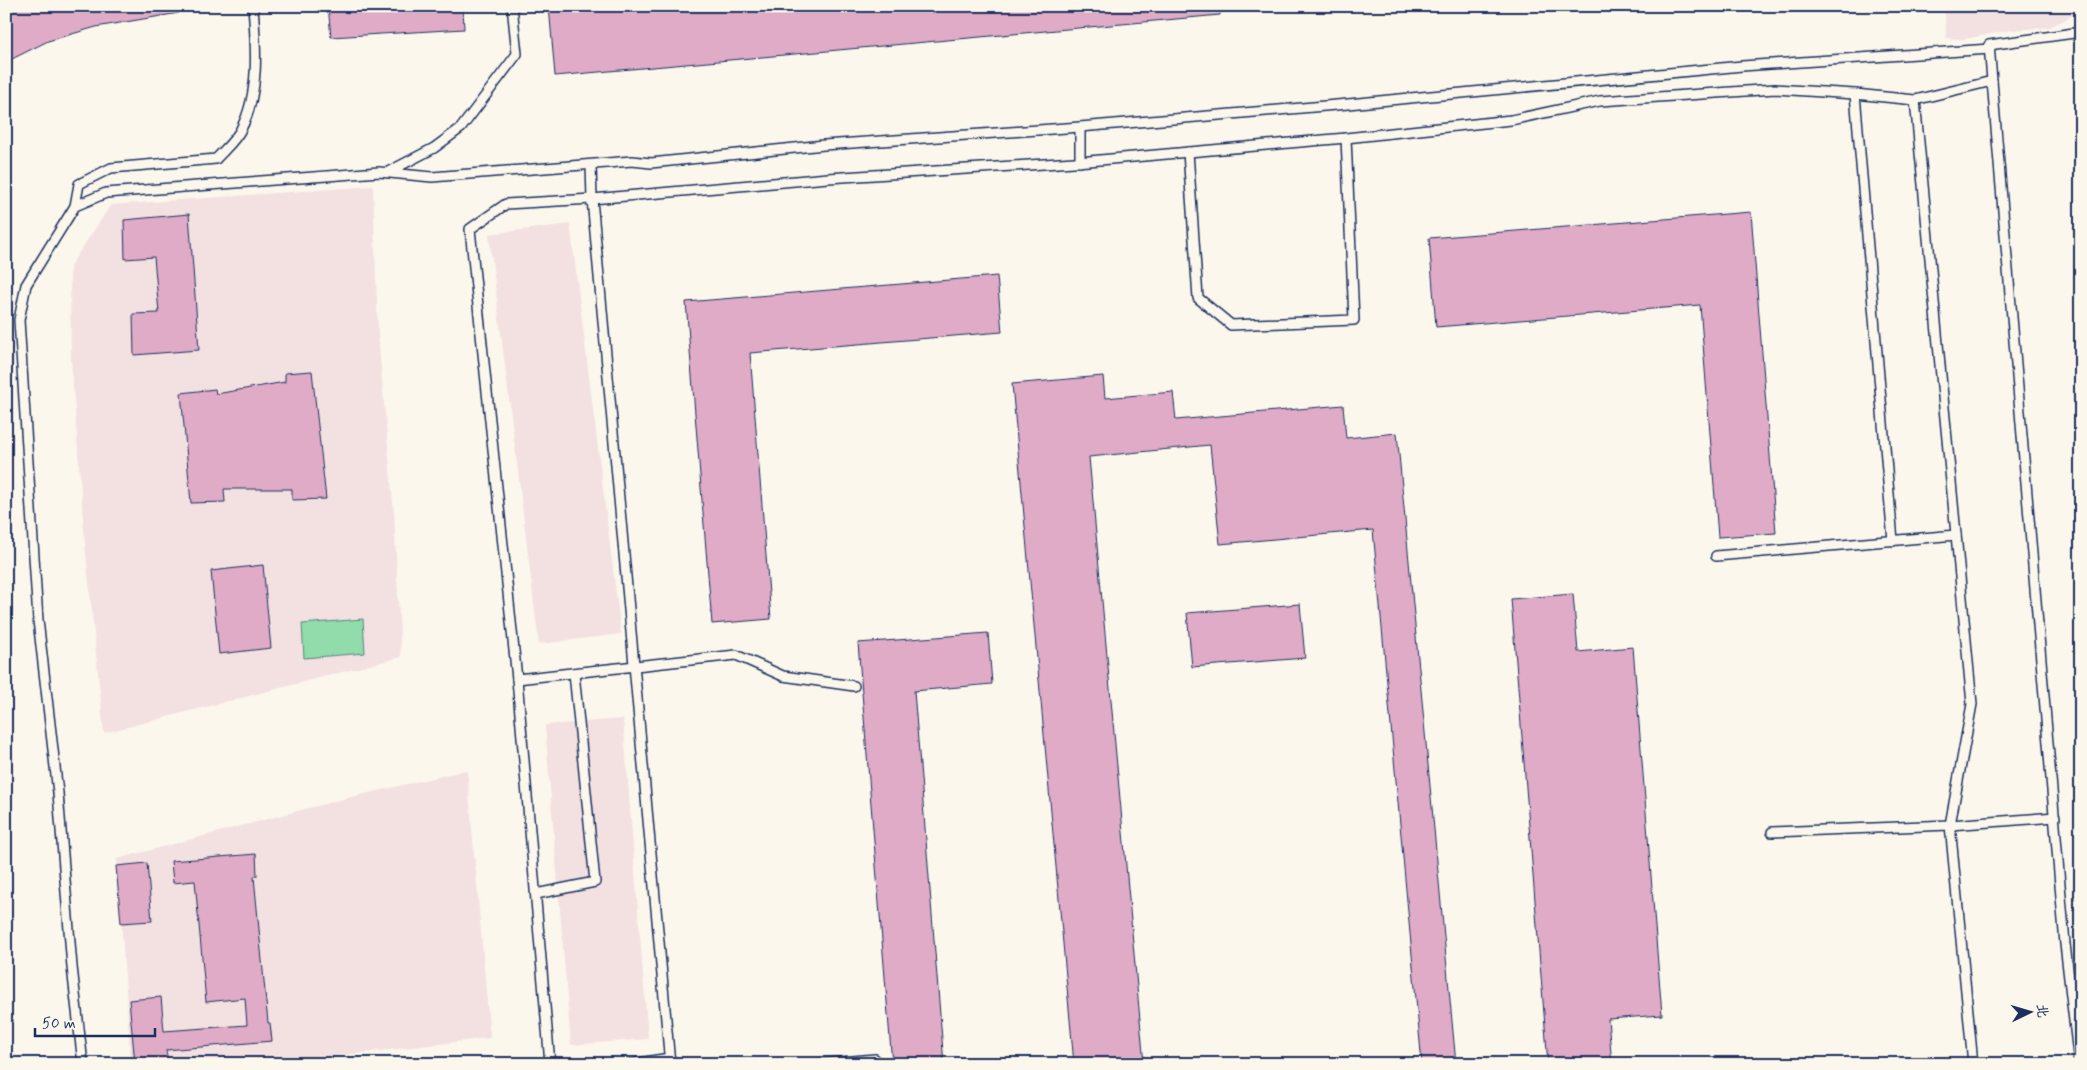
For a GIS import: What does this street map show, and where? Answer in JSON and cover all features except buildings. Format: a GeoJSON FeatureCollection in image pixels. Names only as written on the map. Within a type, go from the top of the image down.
{"type":"FeatureCollection","features":[{"type":"Feature","properties":{"kind":"lane"},"geometry":{"type":"LineString","coordinates":[[82,1064],[58,793],[38,620],[19,320],[26,285],[75,206],[78,184],[111,168],[216,159],[241,130],[252,98],[256,43],[253,6]]}},
{"type":"Feature","properties":{"kind":"lane"},"geometry":{"type":"LineString","coordinates":[[390,172],[434,148],[460,128],[516,54],[512,6]]}},
{"type":"Feature","properties":{"kind":"lane"},"geometry":{"type":"LineString","coordinates":[[2079,1064],[2065,944],[1989,45],[2081,32]]}},
{"type":"Feature","properties":{"kind":"lane"},"geometry":{"type":"LineString","coordinates":[[75,206],[106,193],[390,172],[432,177],[632,162],[651,163],[824,145],[1080,127],[1348,104],[1742,66],[1990,50]]}},
{"type":"Feature","properties":{"kind":"lane"},"geometry":{"type":"LineString","coordinates":[[550,1064],[517,679],[470,229],[506,204],[592,200],[828,178],[1080,162],[1346,138],[1511,120],[1600,101],[1775,89],[1915,100],[1992,80]]}},
{"type":"Feature","properties":{"kind":"lane"},"geometry":{"type":"LineString","coordinates":[[1855,94],[1893,541]]}},
{"type":"Feature","properties":{"kind":"lane"},"geometry":{"type":"LineString","coordinates":[[1915,100],[1972,704],[1950,825],[1973,1064]]}},
{"type":"Feature","properties":{"kind":"lane"},"geometry":{"type":"LineString","coordinates":[[1080,127],[1080,162]]}},
{"type":"Feature","properties":{"kind":"lane"},"geometry":{"type":"LineString","coordinates":[[1188,152],[1198,298],[1231,325],[1354,320],[1346,138]]}},
{"type":"Feature","properties":{"kind":"lane"},"geometry":{"type":"LineString","coordinates":[[591,165],[592,200],[670,1061],[631,1064]]}},
{"type":"Feature","properties":{"kind":"lane"},"geometry":{"type":"LineString","coordinates":[[1716,556],[1956,535]]}},
{"type":"Feature","properties":{"kind":"lane"},"geometry":{"type":"LineString","coordinates":[[517,679],[736,656],[783,676],[854,686]]}},
{"type":"Feature","properties":{"kind":"lane"},"geometry":{"type":"LineString","coordinates":[[536,894],[595,882],[574,673]]}},
{"type":"Feature","properties":{"kind":"lane"},"geometry":{"type":"LineString","coordinates":[[1772,832],[1950,825],[2055,816]]}},
{"type":"Feature","properties":{"kind":"lane"},"geometry":{"type":"LineString","coordinates":[[818,1064],[875,1059]]}},
{"type":"Feature","properties":{"kind":"shaded area"},"geometry":{"type":"Polygon","coordinates":[[[1945,6],[2081,6],[2081,11],[2050,27],[2012,30],[1964,39],[1946,38],[1945,6]]]}},
{"type":"Feature","properties":{"kind":"shaded area"},"geometry":{"type":"Polygon","coordinates":[[[373,186],[378,336],[394,514],[401,657],[104,733],[85,543],[71,359],[70,266],[111,205],[373,186]]]}},
{"type":"Feature","properties":{"kind":"shaded area"},"geometry":{"type":"Polygon","coordinates":[[[570,224],[621,634],[539,644],[489,234],[570,224]]]}},
{"type":"Feature","properties":{"kind":"shaded area"},"geometry":{"type":"Polygon","coordinates":[[[623,719],[648,1039],[571,1045],[545,725],[623,719]]]}},
{"type":"Feature","properties":{"kind":"shaded area"},"geometry":{"type":"Polygon","coordinates":[[[467,770],[490,1038],[267,1064],[131,1064],[117,859],[339,800],[467,770]]]}},
{"type":"Feature","properties":{"kind":"green space"},"geometry":{"type":"Polygon","coordinates":[[[363,619],[365,653],[304,658],[302,624],[363,619]]]}}]}
